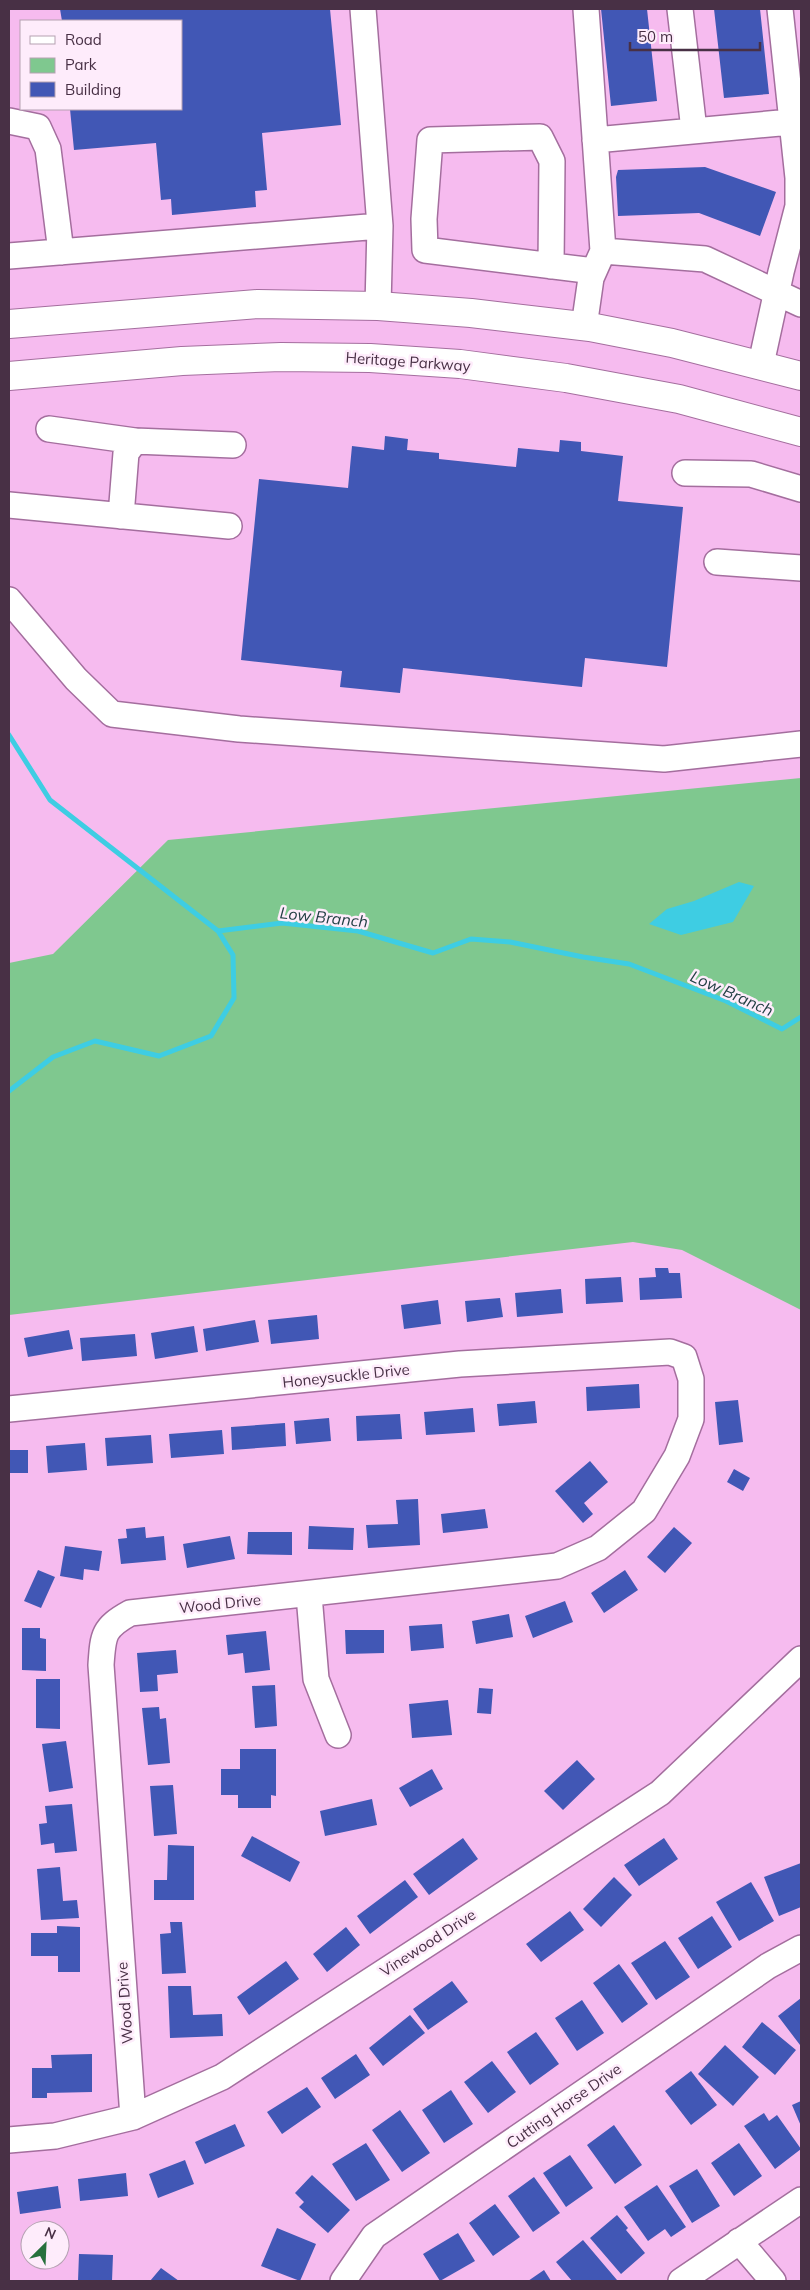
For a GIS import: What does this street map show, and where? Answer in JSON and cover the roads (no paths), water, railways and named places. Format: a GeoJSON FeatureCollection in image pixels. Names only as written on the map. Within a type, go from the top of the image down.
{"type":"FeatureCollection","features":[{"type":"Feature","properties":{"kind":"main road"},"geometry":{"type":"LineString","coordinates":[[9,324],[258,304],[378,306],[584,327],[672,343],[762,364],[801,376]]}},
{"type":"Feature","properties":{"kind":"main road","name":"Heritage Parkway"},"geometry":{"type":"LineString","coordinates":[[9,376],[182,361],[281,358],[370,358],[460,364],[566,378],[679,399],[801,432]]}},
{"type":"Feature","properties":{"kind":"street"},"geometry":{"type":"LineString","coordinates":[[363,9],[380,226],[378,306]]}},
{"type":"Feature","properties":{"kind":"street"},"geometry":{"type":"LineString","coordinates":[[584,327],[591,278],[599,261],[596,140],[586,9]]}},
{"type":"Feature","properties":{"kind":"street"},"geometry":{"type":"LineString","coordinates":[[680,9],[694,130]]}},
{"type":"Feature","properties":{"kind":"street"},"geometry":{"type":"LineString","coordinates":[[762,364],[798,206],[798,178],[780,9]]}},
{"type":"Feature","properties":{"kind":"street"},"geometry":{"type":"LineString","coordinates":[[9,121],[38,127],[48,149],[60,252]]}},
{"type":"Feature","properties":{"kind":"street"},"geometry":{"type":"LineString","coordinates":[[596,140],[791,122]]}},
{"type":"Feature","properties":{"kind":"street"},"geometry":{"type":"LineString","coordinates":[[551,266],[552,161],[540,137],[430,140],[424,219],[425,250],[551,266],[599,261],[705,259],[801,304]]}},
{"type":"Feature","properties":{"kind":"street"},"geometry":{"type":"LineString","coordinates":[[9,256],[380,226]]}},
{"type":"Feature","properties":{"kind":"street"},"geometry":{"type":"LineString","coordinates":[[49,430],[135,440],[233,445]]}},
{"type":"Feature","properties":{"kind":"street"},"geometry":{"type":"LineString","coordinates":[[121,516],[126,453],[135,440]]}},
{"type":"Feature","properties":{"kind":"street"},"geometry":{"type":"LineString","coordinates":[[685,473],[751,474],[801,489]]}},
{"type":"Feature","properties":{"kind":"street"},"geometry":{"type":"LineString","coordinates":[[9,505],[229,526]]}},
{"type":"Feature","properties":{"kind":"street"},"geometry":{"type":"LineString","coordinates":[[717,562],[801,568]]}},
{"type":"Feature","properties":{"kind":"street"},"geometry":{"type":"LineString","coordinates":[[9,600],[76,679],[112,714],[239,729],[664,759],[801,744]]}},
{"type":"Feature","properties":{"kind":"street","name":"Honeysuckle Drive"},"geometry":{"type":"LineString","coordinates":[[9,1409],[460,1364],[670,1352],[684,1357]]}},
{"type":"Feature","properties":{"kind":"street","name":"Wood Drive"},"geometry":{"type":"LineString","coordinates":[[133,2117],[101,1665],[103,1638],[113,1623],[130,1613],[309,1595],[557,1566],[598,1548],[644,1510],[677,1456],[691,1412],[691,1379],[684,1357]]}},
{"type":"Feature","properties":{"kind":"street"},"geometry":{"type":"LineString","coordinates":[[309,1595],[316,1679],[338,1735]]}},
{"type":"Feature","properties":{"kind":"street","name":"Vinewood Drive"},"geometry":{"type":"LineString","coordinates":[[9,2140],[55,2136],[133,2117],[222,2077],[660,1793],[801,1659]]}},
{"type":"Feature","properties":{"kind":"street","name":"Cutting Horse Drive"},"geometry":{"type":"LineString","coordinates":[[343,2281],[374,2236],[768,1966],[801,1948]]}},
{"type":"Feature","properties":{"kind":"street"},"geometry":{"type":"LineString","coordinates":[[681,2281],[801,2200]]}},
{"type":"Feature","properties":{"kind":"street"},"geometry":{"type":"LineString","coordinates":[[739,2241],[773,2281]]}},
{"type":"Feature","properties":{"kind":"waterway"},"geometry":{"type":"LineString","coordinates":[[9,735],[50,800],[218,931]]}},
{"type":"Feature","properties":{"kind":"waterway","name":"Low Branch"},"geometry":{"type":"LineString","coordinates":[[9,1091],[53,1057],[95,1041],[159,1056],[211,1036],[234,998],[233,955],[218,931],[282,923],[358,931],[433,953],[471,939],[510,942],[629,964],[726,1001],[782,1029],[801,1017]]}}]}
